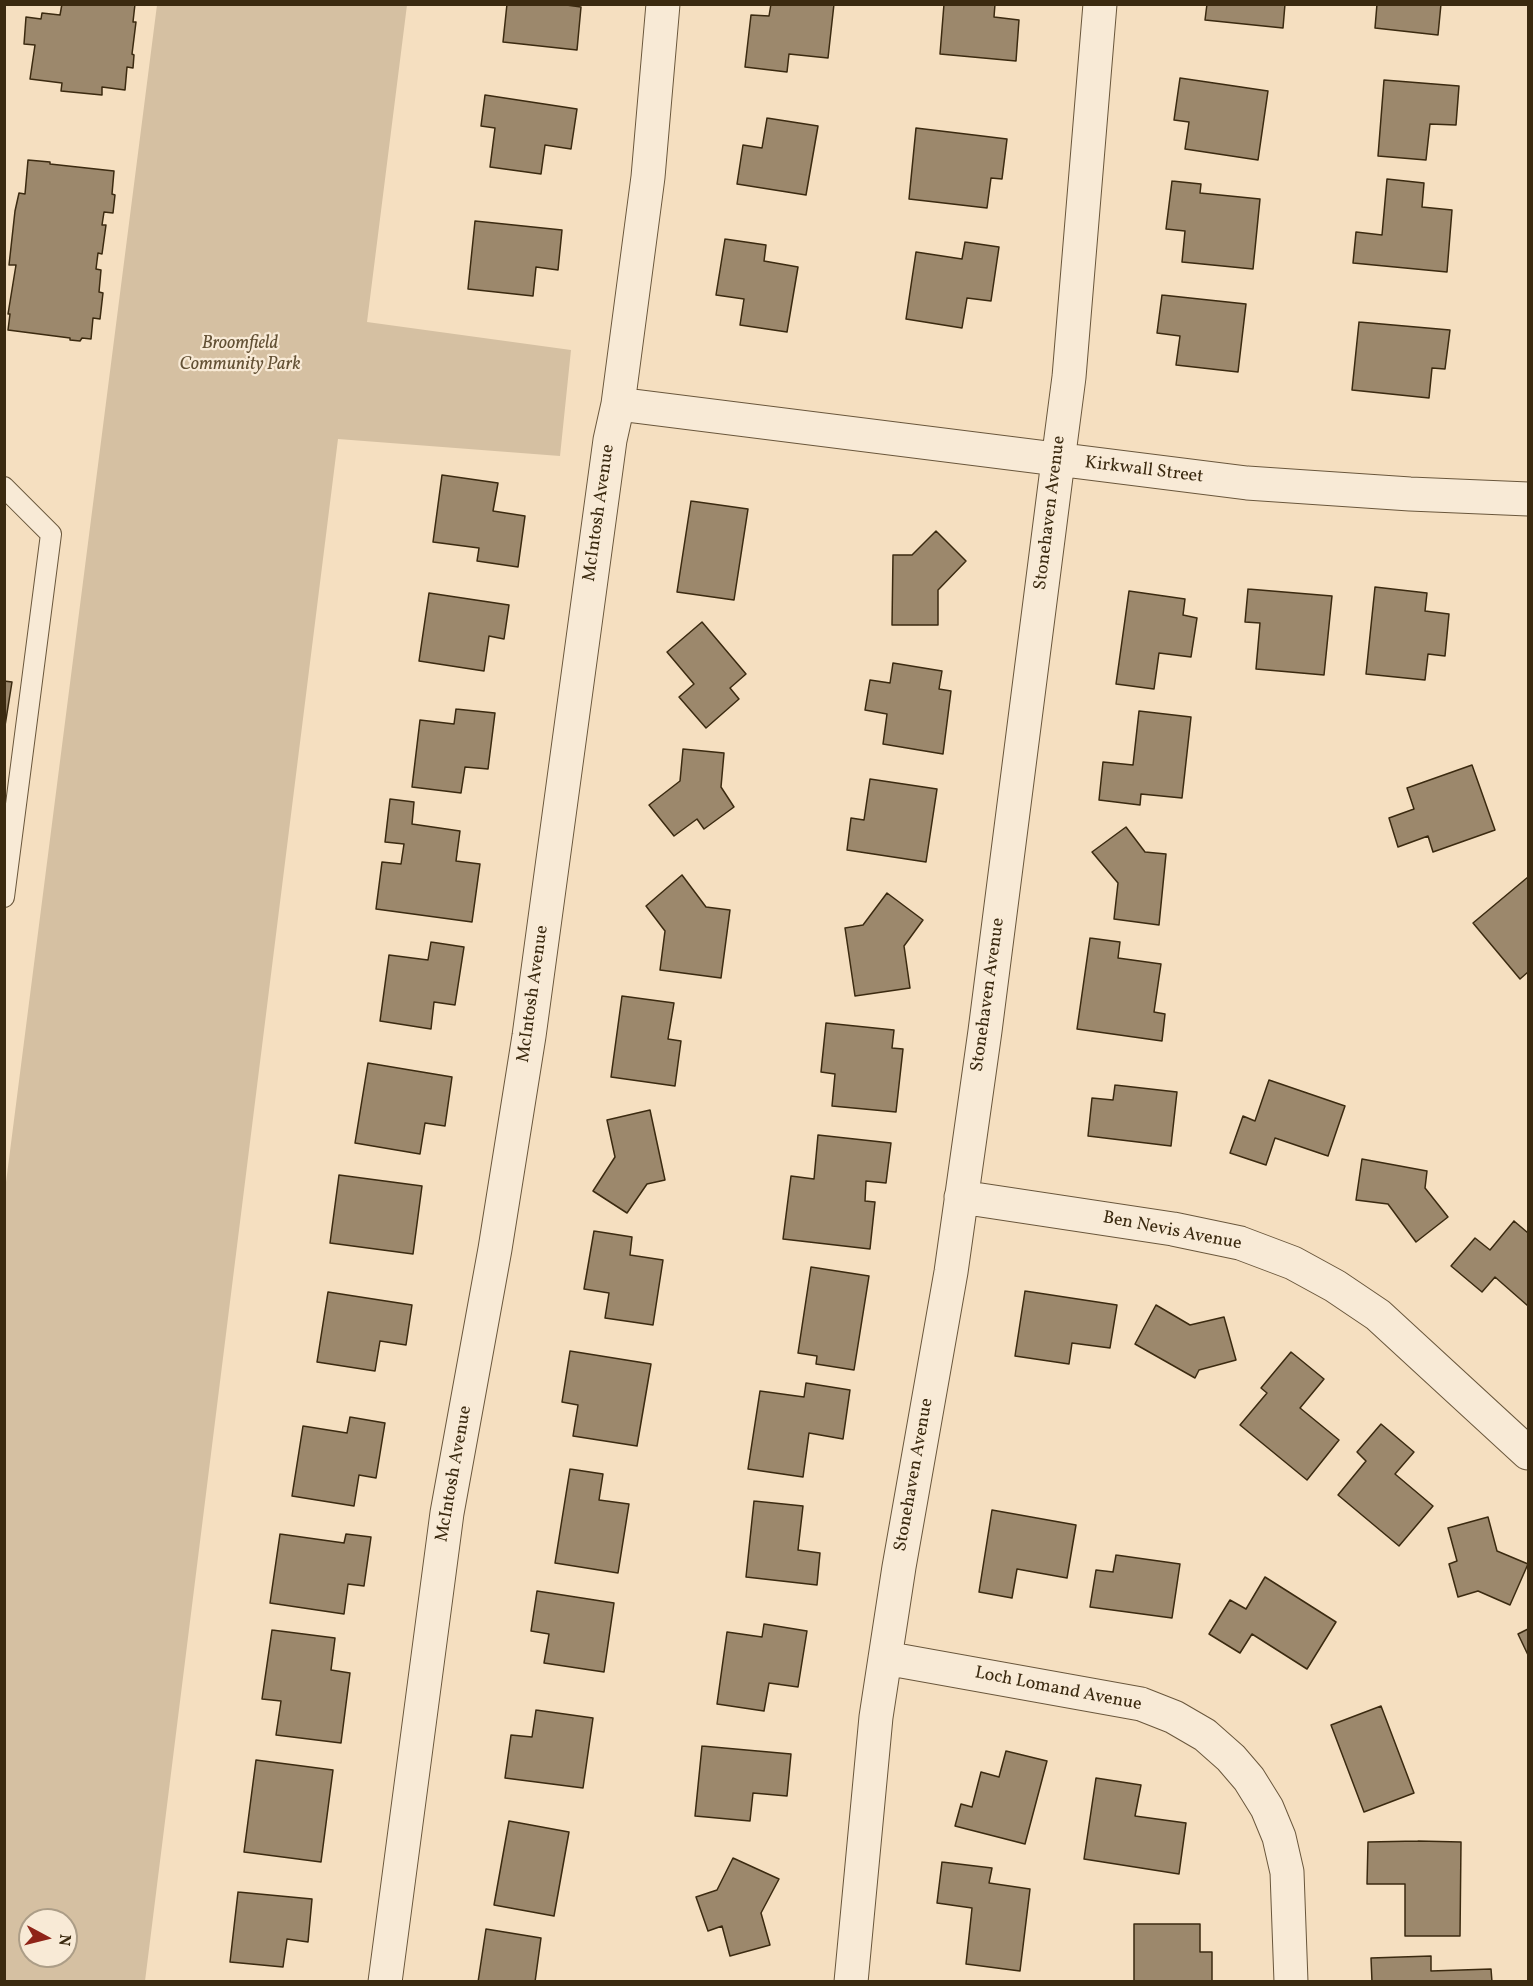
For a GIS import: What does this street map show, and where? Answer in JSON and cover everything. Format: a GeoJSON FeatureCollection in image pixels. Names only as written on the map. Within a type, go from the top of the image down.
{"type":"FeatureCollection","features":[{"type":"Feature","properties":{"kind":"street","name":"McIntosh Avenue"},"geometry":{"type":"LineString","coordinates":[[385,1982],[447,1513],[495,1249],[525,1060],[610,440],[618,404],[648,177],[663,4]]}},
{"type":"Feature","properties":{"kind":"street","name":"Stonehaven Avenue"},"geometry":{"type":"LineString","coordinates":[[851,1982],[876,1717],[951,1272],[988,1007],[1069,377],[1100,4]]}},
{"type":"Feature","properties":{"kind":"street","name":"Kirkwall Street"},"geometry":{"type":"LineString","coordinates":[[618,404],[1247,483],[1528,499]]}},
{"type":"Feature","properties":{"kind":"street","name":"Ben Nevis Avenue"},"geometry":{"type":"LineString","coordinates":[[961,1197],[1173,1229],[1240,1243],[1293,1263],[1335,1286],[1378,1315],[1528,1453]]}},
{"type":"Feature","properties":{"kind":"street","name":"Loch Lomand Avenue"},"geometry":{"type":"LineString","coordinates":[[885,1658],[1141,1704],[1174,1717],[1205,1735],[1232,1758],[1249,1779],[1267,1808],[1279,1837],[1287,1872],[1291,1982]]}},
{"type":"Feature","properties":{"kind":"lane"},"geometry":{"type":"LineString","coordinates":[[4,487],[51,534],[4,897]]}},
{"type":"Feature","properties":{"kind":"green space","name":"Broomfield Community Park"},"geometry":{"type":"Polygon","coordinates":[[[157,5],[407,5],[367,322],[571,350],[560,456],[338,439],[145,1981],[5,1981],[5,1190],[157,5]]]}},
{"type":"Feature","properties":{"kind":"building"},"geometry":{"type":"Polygon","coordinates":[[[62,4],[135,4],[133,68],[127,67],[125,90],[102,87],[102,95],[61,91],[62,83],[30,79],[35,45],[24,44],[26,17],[41,19],[42,13],[60,15],[62,4]]]}},
{"type":"Feature","properties":{"kind":"building"},"geometry":{"type":"Polygon","coordinates":[[[507,4],[559,4],[581,7],[577,50],[503,42],[507,4]]]}},
{"type":"Feature","properties":{"kind":"building"},"geometry":{"type":"Polygon","coordinates":[[[771,4],[834,4],[828,58],[789,54],[787,72],[745,67],[751,15],[769,16],[771,4]]]}},
{"type":"Feature","properties":{"kind":"building"},"geometry":{"type":"Polygon","coordinates":[[[944,4],[995,4],[994,17],[1019,20],[1016,61],[940,54],[944,4]]]}},
{"type":"Feature","properties":{"kind":"building"},"geometry":{"type":"Polygon","coordinates":[[[1207,4],[1285,4],[1283,28],[1205,20],[1207,4]]]}},
{"type":"Feature","properties":{"kind":"building"},"geometry":{"type":"Polygon","coordinates":[[[1377,4],[1441,4],[1438,35],[1375,28],[1377,4]]]}},
{"type":"Feature","properties":{"kind":"building"},"geometry":{"type":"Polygon","coordinates":[[[1180,78],[1268,91],[1258,160],[1185,149],[1189,122],[1174,120],[1180,78]]]}},
{"type":"Feature","properties":{"kind":"building"},"geometry":{"type":"Polygon","coordinates":[[[1384,80],[1459,86],[1456,125],[1430,124],[1426,160],[1378,156],[1384,80]]]}},
{"type":"Feature","properties":{"kind":"building"},"geometry":{"type":"Polygon","coordinates":[[[485,95],[577,109],[571,149],[545,145],[541,174],[490,167],[495,128],[481,126],[485,95]]]}},
{"type":"Feature","properties":{"kind":"building"},"geometry":{"type":"Polygon","coordinates":[[[767,118],[818,126],[806,195],[737,184],[743,145],[762,148],[767,118]]]}},
{"type":"Feature","properties":{"kind":"building"},"geometry":{"type":"Polygon","coordinates":[[[916,128],[1007,139],[1002,179],[991,178],[987,208],[909,199],[916,128]]]}},
{"type":"Feature","properties":{"kind":"building"},"geometry":{"type":"Polygon","coordinates":[[[28,160],[114,171],[113,213],[104,212],[102,225],[106,225],[102,254],[98,253],[96,269],[101,270],[99,292],[103,293],[100,319],[93,318],[91,339],[70,340],[70,338],[8,330],[10,314],[8,314],[16,265],[9,265],[15,211],[19,193],[25,194],[28,160]]]}},
{"type":"Feature","properties":{"kind":"building"},"geometry":{"type":"Polygon","coordinates":[[[1387,179],[1424,183],[1422,207],[1452,210],[1447,272],[1353,263],[1356,232],[1382,235],[1387,179]]]}},
{"type":"Feature","properties":{"kind":"building"},"geometry":{"type":"Polygon","coordinates":[[[1172,181],[1201,184],[1200,193],[1260,199],[1253,269],[1182,262],[1185,231],[1166,229],[1172,181]]]}},
{"type":"Feature","properties":{"kind":"building"},"geometry":{"type":"Polygon","coordinates":[[[475,221],[562,230],[558,270],[536,267],[533,296],[468,289],[475,221]]]}},
{"type":"Feature","properties":{"kind":"building"},"geometry":{"type":"Polygon","coordinates":[[[725,239],[766,245],[764,261],[798,267],[787,332],[740,325],[744,299],[716,295],[725,239]]]}},
{"type":"Feature","properties":{"kind":"building"},"geometry":{"type":"Polygon","coordinates":[[[965,242],[999,247],[991,301],[967,298],[962,328],[906,319],[916,252],[962,259],[965,242]]]}},
{"type":"Feature","properties":{"kind":"building"},"geometry":{"type":"Polygon","coordinates":[[[1162,295],[1246,304],[1238,372],[1176,365],[1180,336],[1157,333],[1162,295]]]}},
{"type":"Feature","properties":{"kind":"building"},"geometry":{"type":"Polygon","coordinates":[[[1359,322],[1450,330],[1445,369],[1432,368],[1429,398],[1352,390],[1359,322]]]}},
{"type":"Feature","properties":{"kind":"building"},"geometry":{"type":"Polygon","coordinates":[[[442,475],[498,483],[493,511],[525,516],[518,567],[477,561],[479,548],[433,542],[442,475]]]}},
{"type":"Feature","properties":{"kind":"building"},"geometry":{"type":"Polygon","coordinates":[[[691,501],[748,509],[734,600],[677,592],[691,501]]]}},
{"type":"Feature","properties":{"kind":"building"},"geometry":{"type":"Polygon","coordinates":[[[936,531],[966,561],[938,590],[938,625],[892,625],[893,555],[912,555],[936,531]]]}},
{"type":"Feature","properties":{"kind":"building"},"geometry":{"type":"Polygon","coordinates":[[[1375,587],[1427,593],[1425,611],[1449,614],[1445,656],[1428,654],[1425,680],[1366,674],[1375,587]]]}},
{"type":"Feature","properties":{"kind":"building"},"geometry":{"type":"Polygon","coordinates":[[[1248,589],[1332,596],[1324,675],[1256,669],[1260,623],[1245,622],[1248,589]]]}},
{"type":"Feature","properties":{"kind":"building"},"geometry":{"type":"Polygon","coordinates":[[[1129,591],[1185,599],[1183,615],[1197,618],[1191,657],[1159,653],[1154,689],[1116,684],[1129,591]]]}},
{"type":"Feature","properties":{"kind":"building"},"geometry":{"type":"Polygon","coordinates":[[[429,593],[509,605],[504,639],[489,636],[484,671],[419,661],[429,593]]]}},
{"type":"Feature","properties":{"kind":"building"},"geometry":{"type":"Polygon","coordinates":[[[702,622],[746,674],[730,688],[739,699],[706,728],[679,697],[694,684],[667,652],[702,622]]]}},
{"type":"Feature","properties":{"kind":"building"},"geometry":{"type":"Polygon","coordinates":[[[893,663],[942,671],[939,689],[951,691],[943,754],[883,744],[887,714],[865,710],[870,680],[890,683],[893,663]]]}},
{"type":"Feature","properties":{"kind":"building"},"geometry":{"type":"Polygon","coordinates":[[[4,681],[12,682],[4,732],[4,681]]]}},
{"type":"Feature","properties":{"kind":"building"},"geometry":{"type":"Polygon","coordinates":[[[456,709],[495,713],[488,769],[465,767],[461,793],[412,787],[420,720],[454,724],[456,709]]]}},
{"type":"Feature","properties":{"kind":"building"},"geometry":{"type":"Polygon","coordinates":[[[1139,711],[1191,717],[1182,798],[1141,794],[1140,805],[1099,800],[1103,762],[1133,765],[1139,711]]]}},
{"type":"Feature","properties":{"kind":"building"},"geometry":{"type":"Polygon","coordinates":[[[683,749],[724,753],[721,787],[734,807],[704,829],[697,819],[674,836],[649,805],[680,781],[683,749]]]}},
{"type":"Feature","properties":{"kind":"building"},"geometry":{"type":"Polygon","coordinates":[[[1472,765],[1495,830],[1433,852],[1428,836],[1398,847],[1389,818],[1414,809],[1407,788],[1472,765]]]}},
{"type":"Feature","properties":{"kind":"building"},"geometry":{"type":"Polygon","coordinates":[[[870,779],[937,789],[926,862],[847,850],[851,818],[864,820],[870,779]]]}},
{"type":"Feature","properties":{"kind":"building"},"geometry":{"type":"Polygon","coordinates":[[[390,799],[414,802],[412,824],[460,831],[456,861],[480,864],[472,922],[376,909],[382,862],[401,864],[404,844],[385,842],[390,799]]]}},
{"type":"Feature","properties":{"kind":"building"},"geometry":{"type":"Polygon","coordinates":[[[1126,827],[1145,852],[1166,854],[1159,925],[1114,919],[1118,883],[1092,852],[1126,827]]]}},
{"type":"Feature","properties":{"kind":"building"},"geometry":{"type":"Polygon","coordinates":[[[682,875],[706,907],[730,910],[721,978],[660,970],[665,931],[646,906],[682,875]]]}},
{"type":"Feature","properties":{"kind":"building"},"geometry":{"type":"Polygon","coordinates":[[[1528,877],[1528,972],[1520,979],[1473,923],[1528,877]]]}},
{"type":"Feature","properties":{"kind":"building"},"geometry":{"type":"Polygon","coordinates":[[[887,893],[923,920],[904,946],[910,988],[855,996],[845,928],[863,925],[887,893]]]}},
{"type":"Feature","properties":{"kind":"building"},"geometry":{"type":"Polygon","coordinates":[[[1090,938],[1120,942],[1118,958],[1161,964],[1154,1012],[1165,1014],[1162,1041],[1077,1029],[1090,938]]]}},
{"type":"Feature","properties":{"kind":"building"},"geometry":{"type":"Polygon","coordinates":[[[431,942],[464,947],[455,1005],[434,1002],[431,1029],[380,1021],[389,955],[428,960],[431,942]]]}},
{"type":"Feature","properties":{"kind":"building"},"geometry":{"type":"Polygon","coordinates":[[[622,996],[674,1003],[668,1039],[681,1041],[675,1086],[611,1077],[622,996]]]}},
{"type":"Feature","properties":{"kind":"building"},"geometry":{"type":"Polygon","coordinates":[[[826,1023],[894,1030],[892,1048],[903,1049],[896,1112],[832,1106],[835,1074],[821,1072],[826,1023]]]}},
{"type":"Feature","properties":{"kind":"building"},"geometry":{"type":"Polygon","coordinates":[[[368,1063],[452,1077],[445,1126],[425,1123],[420,1154],[355,1143],[368,1063]]]}},
{"type":"Feature","properties":{"kind":"building"},"geometry":{"type":"Polygon","coordinates":[[[1269,1080],[1345,1106],[1328,1156],[1275,1138],[1266,1165],[1230,1153],[1243,1116],[1255,1121],[1269,1080]]]}},
{"type":"Feature","properties":{"kind":"building"},"geometry":{"type":"Polygon","coordinates":[[[1115,1085],[1177,1092],[1171,1146],[1088,1136],[1092,1098],[1113,1100],[1115,1085]]]}},
{"type":"Feature","properties":{"kind":"building"},"geometry":{"type":"Polygon","coordinates":[[[650,1110],[665,1180],[647,1184],[627,1213],[593,1191],[615,1157],[607,1120],[650,1110]]]}},
{"type":"Feature","properties":{"kind":"building"},"geometry":{"type":"Polygon","coordinates":[[[818,1135],[891,1143],[886,1183],[866,1181],[865,1201],[875,1202],[870,1249],[783,1239],[791,1176],[814,1179],[818,1135]]]}},
{"type":"Feature","properties":{"kind":"building"},"geometry":{"type":"Polygon","coordinates":[[[1362,1159],[1427,1171],[1425,1188],[1448,1217],[1416,1242],[1388,1204],[1356,1200],[1362,1159]]]}},
{"type":"Feature","properties":{"kind":"building"},"geometry":{"type":"Polygon","coordinates":[[[339,1175],[422,1186],[413,1254],[330,1243],[339,1175]]]}},
{"type":"Feature","properties":{"kind":"building"},"geometry":{"type":"Polygon","coordinates":[[[1514,1221],[1528,1233],[1528,1306],[1495,1277],[1482,1292],[1451,1266],[1475,1238],[1490,1250],[1514,1221]]]}},
{"type":"Feature","properties":{"kind":"building"},"geometry":{"type":"Polygon","coordinates":[[[594,1231],[632,1237],[630,1255],[663,1260],[653,1325],[605,1318],[609,1293],[584,1289],[594,1231]]]}},
{"type":"Feature","properties":{"kind":"building"},"geometry":{"type":"Polygon","coordinates":[[[811,1267],[869,1276],[854,1370],[816,1364],[817,1356],[798,1353],[811,1267]]]}},
{"type":"Feature","properties":{"kind":"building"},"geometry":{"type":"Polygon","coordinates":[[[1025,1291],[1117,1305],[1110,1348],[1072,1343],[1069,1364],[1015,1356],[1025,1291]]]}},
{"type":"Feature","properties":{"kind":"building"},"geometry":{"type":"Polygon","coordinates":[[[328,1292],[412,1305],[406,1345],[380,1341],[375,1371],[317,1362],[328,1292]]]}},
{"type":"Feature","properties":{"kind":"building"},"geometry":{"type":"Polygon","coordinates":[[[1156,1305],[1190,1325],[1224,1317],[1236,1360],[1199,1370],[1195,1378],[1135,1344],[1156,1305]]]}},
{"type":"Feature","properties":{"kind":"building"},"geometry":{"type":"Polygon","coordinates":[[[570,1351],[651,1364],[637,1446],[573,1436],[578,1405],[562,1402],[570,1351]]]}},
{"type":"Feature","properties":{"kind":"building"},"geometry":{"type":"Polygon","coordinates":[[[1291,1352],[1324,1379],[1300,1408],[1339,1440],[1307,1480],[1240,1425],[1267,1393],[1261,1388],[1291,1352]]]}},
{"type":"Feature","properties":{"kind":"building"},"geometry":{"type":"Polygon","coordinates":[[[806,1383],[850,1390],[843,1439],[809,1433],[803,1477],[748,1469],[760,1391],[804,1397],[806,1383]]]}},
{"type":"Feature","properties":{"kind":"building"},"geometry":{"type":"Polygon","coordinates":[[[350,1417],[385,1423],[376,1478],[359,1475],[354,1506],[292,1496],[303,1426],[347,1433],[350,1417]]]}},
{"type":"Feature","properties":{"kind":"building"},"geometry":{"type":"Polygon","coordinates":[[[1381,1424],[1414,1452],[1395,1474],[1433,1506],[1399,1546],[1338,1495],[1366,1461],[1357,1452],[1381,1424]]]}},
{"type":"Feature","properties":{"kind":"building"},"geometry":{"type":"Polygon","coordinates":[[[570,1469],[603,1474],[599,1500],[629,1504],[618,1573],[555,1563],[570,1469]]]}},
{"type":"Feature","properties":{"kind":"building"},"geometry":{"type":"Polygon","coordinates":[[[754,1501],[803,1506],[798,1550],[820,1553],[817,1585],[746,1577],[754,1501]]]}},
{"type":"Feature","properties":{"kind":"building"},"geometry":{"type":"Polygon","coordinates":[[[992,1510],[1076,1525],[1067,1578],[1017,1569],[1012,1598],[979,1592],[992,1510]]]}},
{"type":"Feature","properties":{"kind":"building"},"geometry":{"type":"Polygon","coordinates":[[[1488,1517],[1497,1551],[1528,1564],[1510,1605],[1478,1591],[1458,1597],[1449,1564],[1457,1561],[1448,1528],[1488,1517]]]}},
{"type":"Feature","properties":{"kind":"building"},"geometry":{"type":"Polygon","coordinates":[[[280,1534],[344,1543],[346,1534],[371,1537],[364,1586],[348,1584],[344,1614],[270,1603],[280,1534]]]}},
{"type":"Feature","properties":{"kind":"building"},"geometry":{"type":"Polygon","coordinates":[[[1116,1555],[1180,1564],[1172,1618],[1090,1607],[1096,1570],[1113,1572],[1116,1555]]]}},
{"type":"Feature","properties":{"kind":"building"},"geometry":{"type":"Polygon","coordinates":[[[1265,1577],[1336,1622],[1307,1669],[1252,1634],[1240,1653],[1209,1634],[1230,1600],[1246,1609],[1265,1577]]]}},
{"type":"Feature","properties":{"kind":"building"},"geometry":{"type":"Polygon","coordinates":[[[537,1591],[614,1603],[604,1672],[544,1663],[549,1634],[531,1631],[537,1591]]]}},
{"type":"Feature","properties":{"kind":"building"},"geometry":{"type":"Polygon","coordinates":[[[764,1624],[807,1631],[798,1687],[769,1683],[764,1711],[717,1704],[727,1632],[762,1637],[764,1624]]]}},
{"type":"Feature","properties":{"kind":"building"},"geometry":{"type":"Polygon","coordinates":[[[1528,1629],[1528,1655],[1518,1634],[1528,1629]]]}},
{"type":"Feature","properties":{"kind":"building"},"geometry":{"type":"Polygon","coordinates":[[[272,1630],[335,1638],[331,1670],[350,1673],[341,1743],[276,1735],[281,1701],[262,1699],[272,1630]]]}},
{"type":"Feature","properties":{"kind":"building"},"geometry":{"type":"Polygon","coordinates":[[[1381,1706],[1414,1793],[1364,1812],[1331,1725],[1381,1706]]]}},
{"type":"Feature","properties":{"kind":"building"},"geometry":{"type":"Polygon","coordinates":[[[536,1710],[593,1718],[583,1788],[505,1778],[511,1735],[532,1737],[536,1710]]]}},
{"type":"Feature","properties":{"kind":"building"},"geometry":{"type":"Polygon","coordinates":[[[702,1746],[791,1754],[787,1796],[753,1793],[750,1821],[695,1816],[702,1746]]]}},
{"type":"Feature","properties":{"kind":"building"},"geometry":{"type":"Polygon","coordinates":[[[1006,1751],[1047,1761],[1025,1844],[955,1826],[961,1804],[972,1807],[981,1772],[999,1777],[1006,1751]]]}},
{"type":"Feature","properties":{"kind":"building"},"geometry":{"type":"Polygon","coordinates":[[[256,1760],[333,1770],[321,1862],[244,1852],[256,1760]]]}},
{"type":"Feature","properties":{"kind":"building"},"geometry":{"type":"Polygon","coordinates":[[[1096,1778],[1141,1785],[1135,1816],[1186,1823],[1179,1874],[1084,1859],[1096,1778]]]}},
{"type":"Feature","properties":{"kind":"building"},"geometry":{"type":"Polygon","coordinates":[[[509,1821],[569,1832],[554,1916],[494,1905],[509,1821]]]}},
{"type":"Feature","properties":{"kind":"building"},"geometry":{"type":"Polygon","coordinates":[[[1368,1842],[1461,1842],[1460,1936],[1405,1936],[1405,1884],[1367,1884],[1368,1842]]]}},
{"type":"Feature","properties":{"kind":"building"},"geometry":{"type":"Polygon","coordinates":[[[733,1858],[779,1879],[761,1913],[770,1945],[730,1956],[722,1926],[708,1931],[696,1897],[717,1890],[733,1858]]]}},
{"type":"Feature","properties":{"kind":"building"},"geometry":{"type":"Polygon","coordinates":[[[942,1862],[992,1868],[989,1883],[1030,1889],[1020,1971],[966,1964],[972,1908],[937,1903],[942,1862]]]}},
{"type":"Feature","properties":{"kind":"building"},"geometry":{"type":"Polygon","coordinates":[[[238,1892],[312,1899],[308,1942],[287,1939],[283,1967],[230,1962],[238,1892]]]}},
{"type":"Feature","properties":{"kind":"building"},"geometry":{"type":"Polygon","coordinates":[[[1134,1924],[1200,1924],[1200,1952],[1212,1952],[1212,1982],[1134,1982],[1134,1924]]]}},
{"type":"Feature","properties":{"kind":"building"},"geometry":{"type":"Polygon","coordinates":[[[486,1929],[541,1938],[535,1982],[478,1982],[486,1929]]]}},
{"type":"Feature","properties":{"kind":"building"},"geometry":{"type":"Polygon","coordinates":[[[1431,1956],[1431,1971],[1491,1969],[1492,1982],[1372,1982],[1371,1958],[1431,1956]]]}}]}
